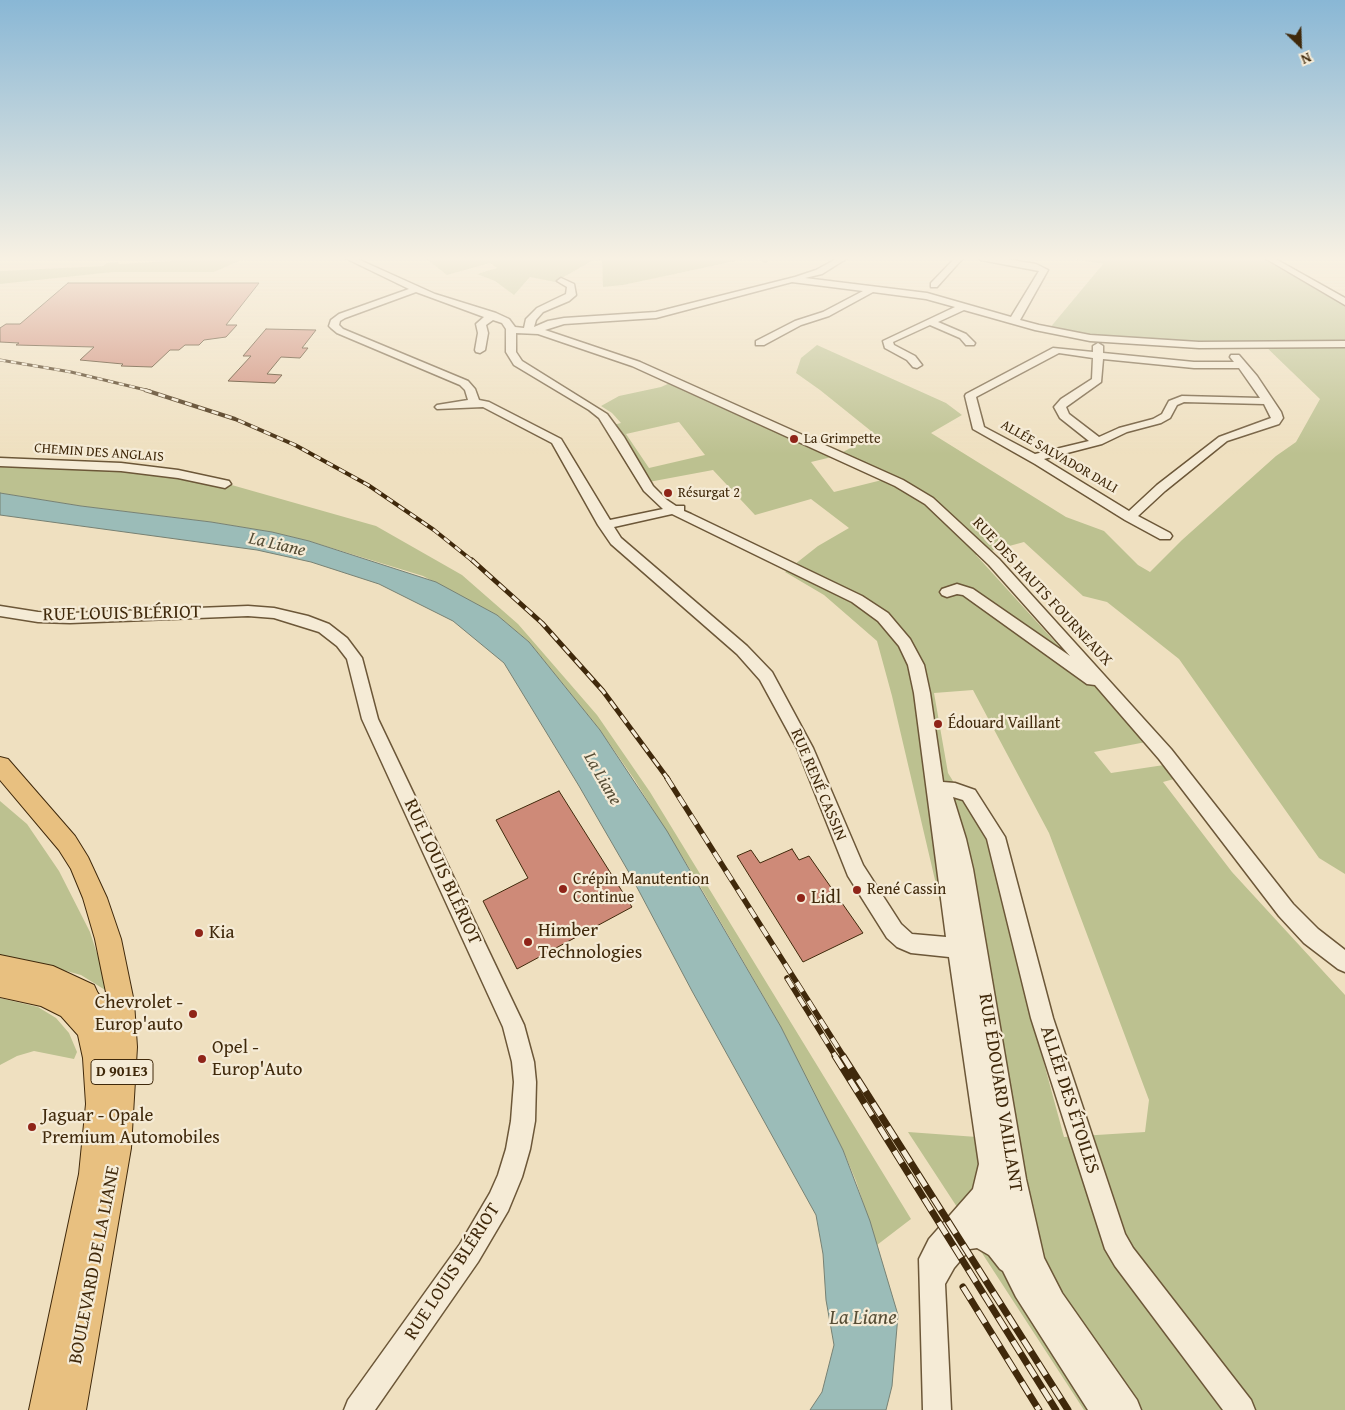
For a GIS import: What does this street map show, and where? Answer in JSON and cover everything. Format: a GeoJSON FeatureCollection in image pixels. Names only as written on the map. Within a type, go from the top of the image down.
{"type":"FeatureCollection","features":[{"type":"Feature","properties":{"kind":"highway","name":"D 901E3"},"geometry":{"type":"LineString","coordinates":[[0,970],[53,981],[83,996]]}},
{"type":"Feature","properties":{"kind":"main road","name":"BOULEVARD DE LA LIANE"},"geometry":{"type":"LineString","coordinates":[[0,765],[67,844],[80,864],[95,898],[111,949],[120,992],[123,1034],[121,1092],[112,1177],[68,1410]]}},
{"type":"Feature","properties":{"kind":"main road","name":"BOULEVARD DE LA LIANE"},"geometry":{"type":"LineString","coordinates":[[0,984],[45,994],[70,1007],[90,1032],[98,1064],[100,1104],[92,1182],[47,1410]]}},
{"type":"Feature","properties":{"kind":"main road","name":"D 901E3"},"geometry":{"type":"LineString","coordinates":[[83,996],[93,1005],[102,1018],[108,1033],[117,1065],[121,1092]]}},
{"type":"Feature","properties":{"kind":"street"},"geometry":{"type":"LineString","coordinates":[[335,323],[334,326],[340,331],[464,383],[470,389],[474,403]]}},
{"type":"Feature","properties":{"kind":"street"},"geometry":{"type":"LineString","coordinates":[[480,350],[483,323]]}},
{"type":"Feature","properties":{"kind":"street"},"geometry":{"type":"LineString","coordinates":[[507,323],[511,330]]}},
{"type":"Feature","properties":{"kind":"street"},"geometry":{"type":"LineString","coordinates":[[531,323],[532,330],[552,323]]}},
{"type":"Feature","properties":{"kind":"street"},"geometry":{"type":"LineString","coordinates":[[760,343],[799,323]]}},
{"type":"Feature","properties":{"kind":"street"},"geometry":{"type":"LineString","coordinates":[[917,365],[911,358],[891,348],[887,342],[928,323]]}},
{"type":"Feature","properties":{"kind":"street"},"geometry":{"type":"LineString","coordinates":[[932,323],[963,336],[970,343]]}},
{"type":"Feature","properties":{"kind":"street"},"geometry":{"type":"LineString","coordinates":[[1021,323],[1098,339],[1176,345],[1345,344]]}},
{"type":"Feature","properties":{"kind":"street","name":"RUE DES HAUTS FOURNEAUX"},"geometry":{"type":"LineString","coordinates":[[511,330],[532,330],[644,367],[920,494],[939,509],[994,562],[1112,692],[1170,761],[1286,910],[1312,936],[1345,962]]}},
{"type":"Feature","properties":{"kind":"street","name":"RUE ÉDOUARD VAILLANT"},"geometry":{"type":"LineString","coordinates":[[511,330],[510,350],[518,363],[600,413],[611,427],[653,495],[792,569],[835,588],[877,612],[893,628],[909,649],[919,677],[938,789],[961,857],[967,950],[988,1145],[986,1220]]}},
{"type":"Feature","properties":{"kind":"street"},"geometry":{"type":"LineString","coordinates":[[1098,339],[1097,381],[1065,402],[1060,408],[1064,416],[1098,442]]}},
{"type":"Feature","properties":{"kind":"street"},"geometry":{"type":"LineString","coordinates":[[1130,517],[1161,488],[1223,439],[1275,422],[1277,416],[1268,401],[1226,346]]}},
{"type":"Feature","properties":{"kind":"street","name":"ALLÉE SALVADOR DALI"},"geometry":{"type":"LineString","coordinates":[[1165,536],[1130,517],[1034,458],[979,429],[970,396],[1058,350],[1099,356],[1188,364],[1243,366]]}},
{"type":"Feature","properties":{"kind":"street"},"geometry":{"type":"LineString","coordinates":[[1034,458],[1098,442],[1123,430],[1162,419],[1167,414],[1172,403],[1182,399],[1268,401]]}},
{"type":"Feature","properties":{"kind":"street","name":"RUE RENÉ CASSIN"},"geometry":{"type":"LineString","coordinates":[[441,407],[474,403],[488,405],[555,440],[563,450],[616,541],[742,650],[766,676],[805,748],[855,870],[894,931],[904,940],[911,943],[967,950]]}},
{"type":"Feature","properties":{"kind":"street","name":"CHEMIN DES ANGLAIS"},"geometry":{"type":"LineString","coordinates":[[0,462],[126,468],[178,474],[225,484]]}},
{"type":"Feature","properties":{"kind":"street"},"geometry":{"type":"LineString","coordinates":[[605,525],[679,509]]}},
{"type":"Feature","properties":{"kind":"street"},"geometry":{"type":"LineString","coordinates":[[947,592],[957,589],[968,592],[1112,692]]}},
{"type":"Feature","properties":{"kind":"street","name":"RUE LOUIS BLÉRIOT"},"geometry":{"type":"LineString","coordinates":[[0,611],[63,618],[248,611],[274,613],[303,620],[324,628],[342,642],[354,658],[370,719],[513,1025],[523,1062],[525,1082],[523,1121],[518,1149],[510,1178],[494,1213],[470,1253],[358,1410]]}},
{"type":"Feature","properties":{"kind":"street","name":"ALLÉE DES ÉTOILES"},"geometry":{"type":"LineString","coordinates":[[938,789],[962,791],[969,794],[996,837],[1045,1027],[1114,1240],[1124,1257],[1241,1410]]}},
{"type":"Feature","properties":{"kind":"street","name":"RUE ÉDOUARD VAILLANT"},"geometry":{"type":"LineString","coordinates":[[967,950],[1026,1240],[1026,1272],[1040,1311],[1105,1410]]}},
{"type":"Feature","properties":{"kind":"street"},"geometry":{"type":"LineString","coordinates":[[937,1410],[932,1283],[945,1259],[1011,1194],[1014,1178]]}},
{"type":"Feature","properties":{"kind":"street"},"geometry":{"type":"LineString","coordinates":[[986,1220],[981,1236],[994,1243],[1026,1272]]}},
{"type":"Feature","properties":{"kind":"street"},"geometry":{"type":"LineString","coordinates":[[986,1220],[1015,1236],[1026,1272]]}},
{"type":"Feature","properties":{"kind":"street","name":"RUE ÉDOUARD VAILLANT"},"geometry":{"type":"LineString","coordinates":[[1026,1272],[1060,1314],[1127,1410]]}},
{"type":"Feature","properties":{"kind":"green space"},"geometry":{"type":"Polygon","coordinates":[[[1054,323],[1345,323],[1345,874],[1319,858],[1179,659],[1107,602],[1083,596],[1024,542],[976,555],[1146,742],[1094,752],[1111,773],[1164,765],[1174,779],[1163,782],[1232,872],[1345,995],[1345,1410],[1084,1410],[980,1250],[957,1207],[908,1132],[977,1137],[942,910],[892,696],[877,641],[824,595],[785,572],[818,546],[849,528],[811,499],[755,515],[713,470],[638,484],[605,427],[621,423],[612,413],[601,406],[619,396],[661,387],[670,383],[832,457],[811,462],[834,492],[882,480],[841,453],[876,435],[796,373],[801,358],[817,345],[946,403],[962,415],[931,433],[1066,517],[1104,531],[1138,565],[1150,572],[1182,540],[1276,456],[1296,442],[1320,399],[1262,343],[1222,343],[1080,335],[1049,329],[1054,323]],[[679,422],[626,434],[649,468],[705,455],[679,422]],[[973,690],[934,693],[948,773],[988,838],[1014,953],[1064,1137],[1145,1132],[1149,1100],[1049,833],[973,690]]]}},
{"type":"Feature","properties":{"kind":"green space"},"geometry":{"type":"Polygon","coordinates":[[[0,461],[207,478],[376,526],[462,575],[518,624],[597,715],[650,792],[911,1219],[877,1245],[856,1181],[843,1150],[781,1027],[696,879],[634,779],[600,730],[529,642],[497,615],[423,576],[309,541],[272,532],[211,522],[81,506],[0,493],[0,461]]]}},
{"type":"Feature","properties":{"kind":"green space"},"geometry":{"type":"Polygon","coordinates":[[[0,801],[27,824],[59,871],[90,932],[110,993],[81,975],[23,959],[0,957],[0,801]]]}},
{"type":"Feature","properties":{"kind":"green space"},"geometry":{"type":"Polygon","coordinates":[[[0,998],[38,1007],[56,1018],[69,1033],[77,1052],[74,1059],[34,1051],[17,1056],[0,1065],[0,998]]]}},
{"type":"Feature","properties":{"kind":"water","name":"La Liane"},"geometry":{"type":"Polygon","coordinates":[[[0,493],[81,506],[211,522],[272,532],[309,541],[436,582],[497,615],[529,642],[600,730],[667,831],[781,1027],[843,1150],[870,1221],[898,1315],[892,1386],[886,1410],[810,1410],[822,1392],[834,1345],[826,1300],[823,1254],[816,1215],[692,991],[631,876],[504,663],[453,621],[379,584],[311,562],[257,550],[0,515],[0,493]]]}},
{"type":"Feature","properties":{"kind":"building"},"geometry":{"type":"Polygon","coordinates":[[[228,323],[226,325],[237,325],[226,337],[204,340],[199,345],[185,345],[179,350],[170,350],[152,367],[121,366],[123,364],[80,360],[94,347],[16,345],[19,343],[0,342],[0,328],[6,324],[228,323]]]}},
{"type":"Feature","properties":{"kind":"building"},"geometry":{"type":"Polygon","coordinates":[[[266,329],[316,330],[302,348],[308,348],[300,358],[281,357],[267,374],[282,375],[275,383],[228,381],[251,356],[243,356],[266,329]]]}},
{"type":"Feature","properties":{"kind":"building","name":"Crépin Manutention Continue"},"geometry":{"type":"Polygon","coordinates":[[[559,791],[632,907],[517,969],[483,901],[528,878],[496,820],[559,791]]]}},
{"type":"Feature","properties":{"kind":"building","name":"Lidl"},"geometry":{"type":"Polygon","coordinates":[[[792,849],[799,860],[809,856],[863,933],[803,962],[737,856],[751,850],[760,863],[792,849]]]}},
{"type":"Feature","properties":{"kind":"railway"},"geometry":{"type":"LineString","coordinates":[[0,360],[71,372],[150,391]]}},
{"type":"Feature","properties":{"kind":"railway"},"geometry":{"type":"LineString","coordinates":[[145,390],[235,419],[295,445],[368,485],[434,530],[474,562]]}},
{"type":"Feature","properties":{"kind":"railway"},"geometry":{"type":"LineString","coordinates":[[472,560],[542,623],[603,691],[668,779]]}},
{"type":"Feature","properties":{"kind":"railway"},"geometry":{"type":"LineString","coordinates":[[667,778],[844,1057]]}},
{"type":"Feature","properties":{"kind":"railway"},"geometry":{"type":"LineString","coordinates":[[787,978],[836,1057]]}},
{"type":"Feature","properties":{"kind":"railway"},"geometry":{"type":"LineString","coordinates":[[835,1056],[1056,1410]]}},
{"type":"Feature","properties":{"kind":"railway"},"geometry":{"type":"LineString","coordinates":[[843,1056],[1068,1410]]}},
{"type":"Feature","properties":{"kind":"railway"},"geometry":{"type":"LineString","coordinates":[[963,1287],[1039,1410]]}},
{"type":"Feature","properties":{"kind":"place","name":"La Grimpette"},"geometry":{"type":"Point","coordinates":[794,439]}},
{"type":"Feature","properties":{"kind":"place","name":"Résurgat 2"},"geometry":{"type":"Point","coordinates":[668,493]}},
{"type":"Feature","properties":{"kind":"place","name":"Édouard Vaillant"},"geometry":{"type":"Point","coordinates":[938,724]}},
{"type":"Feature","properties":{"kind":"place","name":"Crépin Manutention Continue"},"geometry":{"type":"Point","coordinates":[563,889]}},
{"type":"Feature","properties":{"kind":"place","name":"René Cassin"},"geometry":{"type":"Point","coordinates":[857,890]}},
{"type":"Feature","properties":{"kind":"place","name":"Lidl"},"geometry":{"type":"Point","coordinates":[801,898]}},
{"type":"Feature","properties":{"kind":"place","name":"Kia"},"geometry":{"type":"Point","coordinates":[199,933]}},
{"type":"Feature","properties":{"kind":"place","name":"Himber Technologies"},"geometry":{"type":"Point","coordinates":[528,942]}},
{"type":"Feature","properties":{"kind":"place","name":"Chevrolet - Europ'auto"},"geometry":{"type":"Point","coordinates":[193,1014]}},
{"type":"Feature","properties":{"kind":"place","name":"Opel - Europ'Auto"},"geometry":{"type":"Point","coordinates":[202,1059]}},
{"type":"Feature","properties":{"kind":"place","name":"Jaguar - Opale Premium Automobiles"},"geometry":{"type":"Point","coordinates":[32,1127]}}]}
